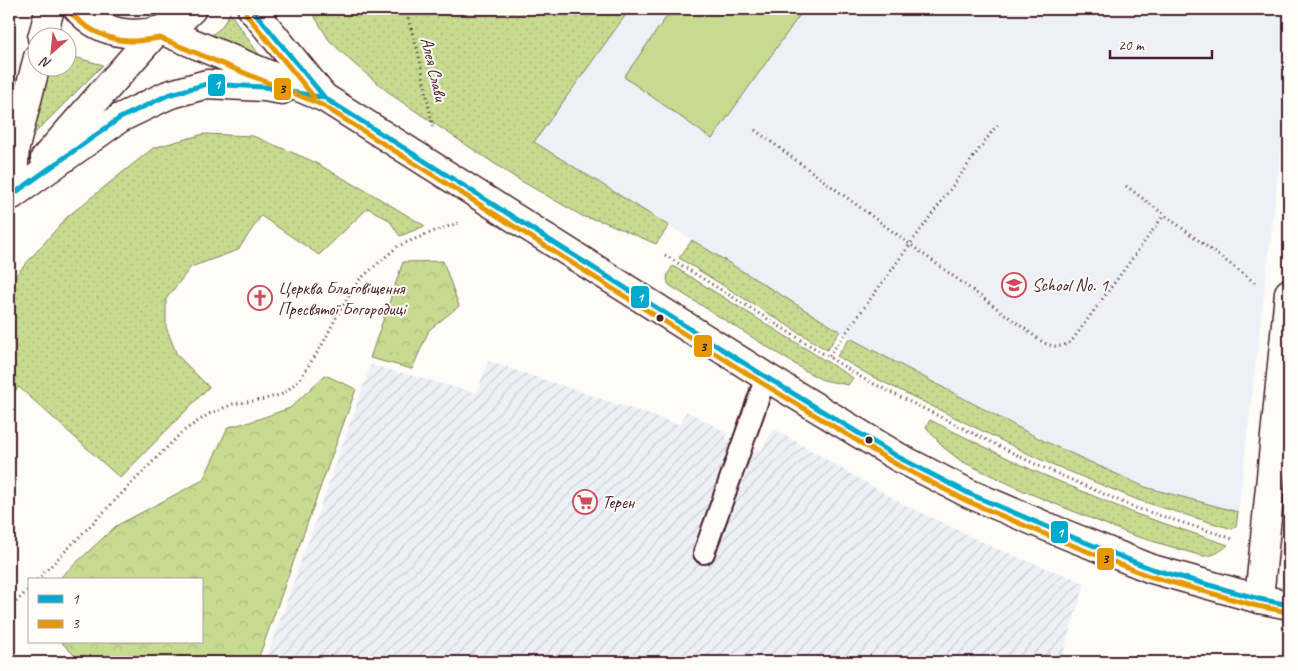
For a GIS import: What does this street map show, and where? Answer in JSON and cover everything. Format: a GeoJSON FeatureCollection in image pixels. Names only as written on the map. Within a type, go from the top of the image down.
{"type":"FeatureCollection","features":[{"type":"Feature","properties":{"kind":"main road"},"geometry":{"type":"LineString","coordinates":[[45,28],[50,9]]}},
{"type":"Feature","properties":{"kind":"main road"},"geometry":{"type":"LineString","coordinates":[[78,9],[84,16],[106,29],[131,34],[158,31],[178,21],[192,9]]}},
{"type":"Feature","properties":{"kind":"main road"},"geometry":{"type":"LineString","coordinates":[[252,9],[325,98]]}},
{"type":"Feature","properties":{"kind":"main road"},"geometry":{"type":"LineString","coordinates":[[274,9],[285,35],[325,98]]}},
{"type":"Feature","properties":{"kind":"main road"},"geometry":{"type":"LineString","coordinates":[[158,31],[325,98],[766,377],[898,457],[970,494],[1152,569],[1259,600],[1289,605]]}},
{"type":"Feature","properties":{"kind":"main road"},"geometry":{"type":"LineString","coordinates":[[10,197],[158,31]]}},
{"type":"Feature","properties":{"kind":"main road"},"geometry":{"type":"LineString","coordinates":[[10,197],[15,147],[33,78]]}},
{"type":"Feature","properties":{"kind":"main road"},"geometry":{"type":"LineString","coordinates":[[10,197],[120,118],[168,95],[207,84],[264,87],[325,98]]}},
{"type":"Feature","properties":{"kind":"main road"},"geometry":{"type":"LineString","coordinates":[[9,89],[10,197]]}},
{"type":"Feature","properties":{"kind":"main road"},"geometry":{"type":"LineString","coordinates":[[1259,600],[1289,293]]}},
{"type":"Feature","properties":{"kind":"lane"},"geometry":{"type":"LineString","coordinates":[[704,553],[766,377]]}},
{"type":"Feature","properties":{"kind":"path","name":"Алея Слави"},"geometry":{"type":"LineString","coordinates":[[405,9],[419,55],[434,136]]}},
{"type":"Feature","properties":{"kind":"path"},"geometry":{"type":"LineString","coordinates":[[829,356],[1000,122]]}},
{"type":"Feature","properties":{"kind":"path"},"geometry":{"type":"LineString","coordinates":[[755,130],[1044,343],[1054,346],[1063,346],[1071,342],[1164,215]]}},
{"type":"Feature","properties":{"kind":"path"},"geometry":{"type":"LineString","coordinates":[[1126,186],[1263,288]]}},
{"type":"Feature","properties":{"kind":"path"},"geometry":{"type":"LineString","coordinates":[[40,578],[182,432],[209,414],[233,404],[284,394],[300,379],[359,280],[398,246],[464,221]]}},
{"type":"Feature","properties":{"kind":"path"},"geometry":{"type":"LineString","coordinates":[[665,255],[864,378],[1035,464],[1136,508],[1234,540]]}},
{"type":"Feature","properties":{"kind":"path"},"geometry":{"type":"LineString","coordinates":[[9,609],[28,590]]}},
{"type":"Feature","properties":{"kind":"shaded area","name":"School No. 1"},"geometry":{"type":"Polygon","coordinates":[[[630,9],[1289,9],[1289,83],[1238,512],[1145,487],[1042,440],[866,347],[533,142],[630,9]]]}},
{"type":"Feature","properties":{"kind":"shaded area"},"geometry":{"type":"Polygon","coordinates":[[[488,361],[680,425],[686,411],[727,433],[726,438],[761,451],[774,429],[901,503],[999,550],[1085,583],[1060,662],[265,662],[371,365],[477,393],[488,361]]]}},
{"type":"Feature","properties":{"kind":"green space"},"geometry":{"type":"Polygon","coordinates":[[[310,9],[630,9],[534,142],[669,226],[656,244],[605,222],[584,217],[516,178],[393,96],[329,40],[310,9]]]}},
{"type":"Feature","properties":{"kind":"green space"},"geometry":{"type":"Polygon","coordinates":[[[672,9],[804,9],[712,139],[624,77],[672,9]]]}},
{"type":"Feature","properties":{"kind":"green space"},"geometry":{"type":"Polygon","coordinates":[[[230,13],[260,56],[207,38],[221,28],[230,13]]]}},
{"type":"Feature","properties":{"kind":"green space"},"geometry":{"type":"Polygon","coordinates":[[[78,58],[103,65],[29,139],[43,78],[78,78],[78,58]]]}},
{"type":"Feature","properties":{"kind":"green space"},"geometry":{"type":"Polygon","coordinates":[[[204,134],[253,136],[310,160],[425,226],[400,236],[389,220],[368,208],[319,255],[261,216],[238,250],[191,267],[166,299],[166,327],[177,355],[209,387],[120,478],[19,387],[9,397],[9,283],[67,217],[153,148],[204,134]]]}},
{"type":"Feature","properties":{"kind":"green space"},"geometry":{"type":"Polygon","coordinates":[[[692,240],[840,331],[827,350],[679,258],[692,240]]]}},
{"type":"Feature","properties":{"kind":"green space"},"geometry":{"type":"Polygon","coordinates":[[[443,261],[459,306],[429,330],[412,369],[370,358],[403,262],[443,261]]]}},
{"type":"Feature","properties":{"kind":"green space"},"geometry":{"type":"Polygon","coordinates":[[[673,266],[853,378],[848,385],[823,380],[809,373],[669,285],[668,275],[673,266]]]}},
{"type":"Feature","properties":{"kind":"green space"},"geometry":{"type":"Polygon","coordinates":[[[850,338],[1042,440],[1145,487],[1238,512],[1236,526],[1232,529],[1138,500],[1037,458],[869,375],[837,356],[850,338]]]}},
{"type":"Feature","properties":{"kind":"green space"},"geometry":{"type":"Polygon","coordinates":[[[325,375],[356,389],[257,662],[81,662],[63,644],[202,644],[202,578],[60,578],[116,526],[203,480],[228,427],[250,422],[290,408],[325,375]]]}},
{"type":"Feature","properties":{"kind":"green space"},"geometry":{"type":"Polygon","coordinates":[[[930,420],[1032,470],[1136,514],[1228,545],[1216,554],[1202,556],[1132,535],[1026,492],[961,461],[943,447],[926,427],[930,420]]]}},
{"type":"Feature","properties":{"kind":"transit line","name":"1"},"geometry":{"type":"LineString","coordinates":[[252,9],[325,98],[339,108]]}},
{"type":"Feature","properties":{"kind":"transit line","name":"3"},"geometry":{"type":"LineString","coordinates":[[72,14],[77,20],[99,34],[124,41],[160,38],[322,105],[762,383],[894,463],[967,501],[1149,576],[1257,606],[1288,612]]}},
{"type":"Feature","properties":{"kind":"transit line","name":"3"},"geometry":{"type":"LineString","coordinates":[[246,14],[314,97]]}},
{"type":"Feature","properties":{"kind":"transit line","name":"1"},"geometry":{"type":"LineString","coordinates":[[9,199],[120,118],[168,95],[207,84],[264,87],[325,98],[766,377],[898,457],[970,494],[1152,569],[1259,599],[1289,605]]}},
{"type":"Feature","properties":{"kind":"transit line","name":"1"},"geometry":{"type":"LineString","coordinates":[[9,89],[12,195]]}},
{"type":"Feature","properties":{"kind":"place","name":"School No. 1"},"geometry":{"type":"Point","coordinates":[1014,285]}},
{"type":"Feature","properties":{"kind":"place","name":"Церква Благовіщення Пресвятої Богородиці"},"geometry":{"type":"Point","coordinates":[260,298]}},
{"type":"Feature","properties":{"kind":"place","name":"Терен"},"geometry":{"type":"Point","coordinates":[585,502]}}]}
